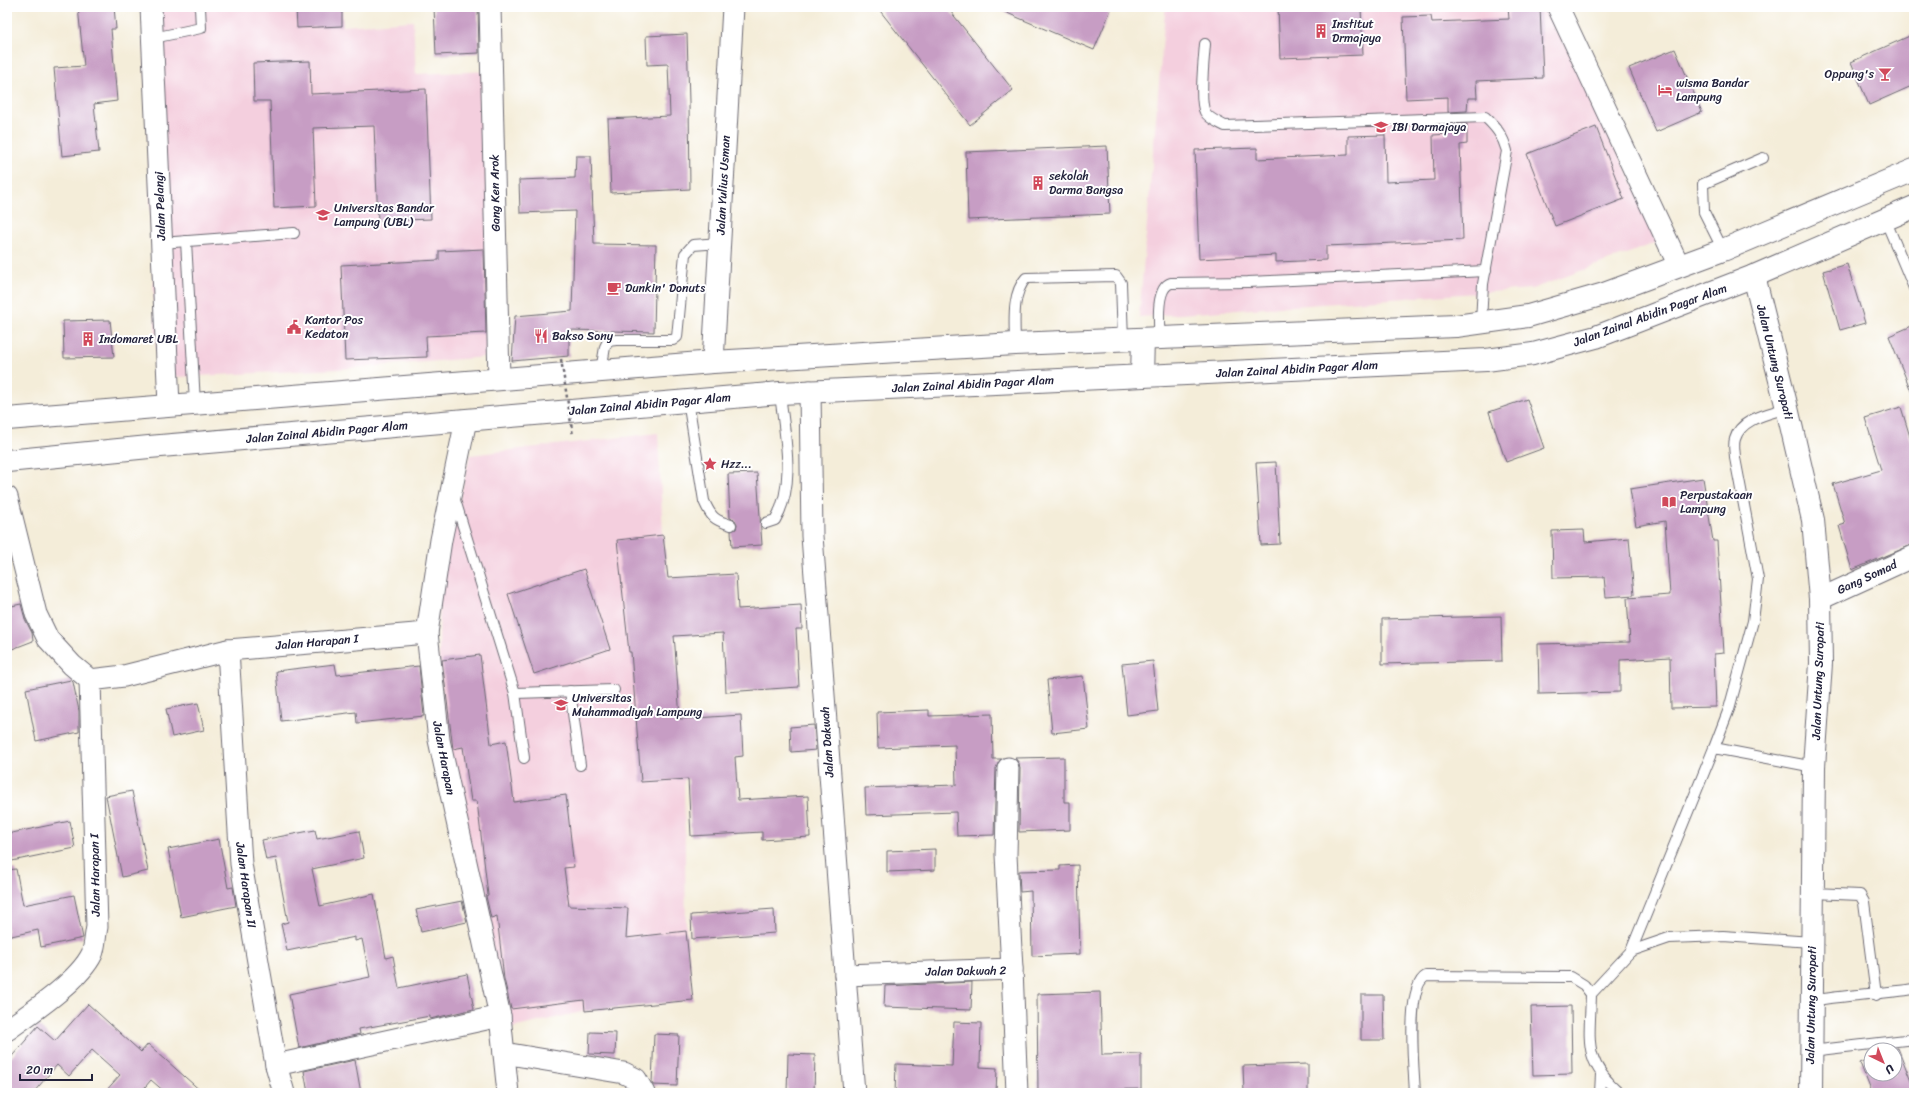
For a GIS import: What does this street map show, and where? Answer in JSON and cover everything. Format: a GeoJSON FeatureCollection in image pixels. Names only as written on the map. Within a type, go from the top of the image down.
{"type":"FeatureCollection","features":[{"type":"Feature","properties":{"kind":"main road"},"geometry":{"type":"LineString","coordinates":[[7,420],[169,405],[713,362],[1015,344],[1448,326],[1528,316],[1604,294],[1723,250],[1914,170]]}},
{"type":"Feature","properties":{"kind":"main road"},"geometry":{"type":"LineString","coordinates":[[1894,178],[1911,208]]}},
{"type":"Feature","properties":{"kind":"main road","name":"Jalan Zainal Abidin Pagar Alam"},"geometry":{"type":"LineString","coordinates":[[7,461],[149,447],[780,393],[1459,362],[1533,354],[1596,337],[1754,276],[1911,208]]}},
{"type":"Feature","properties":{"kind":"main road","name":"Jalan Untung Suropati"},"geometry":{"type":"LineString","coordinates":[[1754,276],[1788,408],[1813,520],[1820,599],[1821,663],[1814,767],[1810,1001],[1811,1093]]}},
{"type":"Feature","properties":{"kind":"main road"},"geometry":{"type":"LineString","coordinates":[[1142,339],[1142,376]]}},
{"type":"Feature","properties":{"kind":"street","name":"Jalan Pelangi"},"geometry":{"type":"LineString","coordinates":[[151,7],[169,405]]}},
{"type":"Feature","properties":{"kind":"street","name":"Gang Ken Arok"},"geometry":{"type":"LineString","coordinates":[[490,7],[499,379]]}},
{"type":"Feature","properties":{"kind":"street","name":"Jalan Yulius Usman"},"geometry":{"type":"LineString","coordinates":[[713,362],[733,7]]}},
{"type":"Feature","properties":{"kind":"street"},"geometry":{"type":"LineString","coordinates":[[1558,7],[1679,266]]}},
{"type":"Feature","properties":{"kind":"street","name":"Jalan Dakwah"},"geometry":{"type":"LineString","coordinates":[[810,392],[812,536],[854,1093]]}},
{"type":"Feature","properties":{"kind":"street","name":"Jalan Harapan"},"geometry":{"type":"LineString","coordinates":[[466,420],[451,487],[427,633],[439,740],[500,1016],[508,1093]]}},
{"type":"Feature","properties":{"kind":"street"},"geometry":{"type":"LineString","coordinates":[[7,497],[36,614],[48,640],[72,665],[90,680]]}},
{"type":"Feature","properties":{"kind":"street","name":"Gang Somad"},"geometry":{"type":"LineString","coordinates":[[1820,599],[1914,556]]}},
{"type":"Feature","properties":{"kind":"street","name":"Jalan Harapan I"},"geometry":{"type":"LineString","coordinates":[[7,1030],[73,979],[86,966],[93,952],[97,927],[90,680],[124,676],[228,650],[427,633]]}},
{"type":"Feature","properties":{"kind":"street","name":"Jalan Harapan II"},"geometry":{"type":"LineString","coordinates":[[228,650],[241,864],[276,1065],[284,1093]]}},
{"type":"Feature","properties":{"kind":"street"},"geometry":{"type":"LineString","coordinates":[[1008,768],[1006,855],[1012,970]]}},
{"type":"Feature","properties":{"kind":"street","name":"Jalan Dakwah 2"},"geometry":{"type":"LineString","coordinates":[[844,975],[1012,970],[1017,1093]]}},
{"type":"Feature","properties":{"kind":"street"},"geometry":{"type":"LineString","coordinates":[[276,1065],[500,1016]]}},
{"type":"Feature","properties":{"kind":"street"},"geometry":{"type":"LineString","coordinates":[[504,1053],[624,1073],[636,1079],[644,1093]]}},
{"type":"Feature","properties":{"kind":"lane"},"geometry":{"type":"LineString","coordinates":[[153,38],[200,28],[200,7]]}},
{"type":"Feature","properties":{"kind":"lane"},"geometry":{"type":"LineString","coordinates":[[1205,44],[1203,106],[1205,112],[1211,118],[1225,126],[1485,117],[1502,136],[1507,151],[1483,284],[1481,322]]}},
{"type":"Feature","properties":{"kind":"lane"},"geometry":{"type":"LineString","coordinates":[[1723,250],[1704,212],[1703,184],[1763,158]]}},
{"type":"Feature","properties":{"kind":"lane"},"geometry":{"type":"LineString","coordinates":[[1885,219],[1914,288]]}},
{"type":"Feature","properties":{"kind":"lane"},"geometry":{"type":"LineString","coordinates":[[162,243],[294,233]]}},
{"type":"Feature","properties":{"kind":"lane"},"geometry":{"type":"LineString","coordinates":[[186,241],[195,403]]}},
{"type":"Feature","properties":{"kind":"lane"},"geometry":{"type":"LineString","coordinates":[[601,371],[605,347],[608,341],[673,340],[677,337],[685,254],[693,245],[720,243]]}},
{"type":"Feature","properties":{"kind":"lane"},"geometry":{"type":"LineString","coordinates":[[1142,339],[1159,314],[1162,290],[1166,285],[1171,283],[1256,282],[1486,271]]}},
{"type":"Feature","properties":{"kind":"lane"},"geometry":{"type":"LineString","coordinates":[[1015,344],[1014,313],[1020,284],[1026,278],[1116,276],[1121,283],[1142,339]]}},
{"type":"Feature","properties":{"kind":"lane"},"geometry":{"type":"LineString","coordinates":[[766,523],[775,520],[782,510],[788,478],[780,393]]}},
{"type":"Feature","properties":{"kind":"lane"},"geometry":{"type":"LineString","coordinates":[[688,401],[704,502],[710,514],[716,520],[731,525]]}},
{"type":"Feature","properties":{"kind":"lane"},"geometry":{"type":"LineString","coordinates":[[1591,994],[1631,951],[1729,709],[1753,621],[1758,579],[1735,458],[1734,440],[1738,430],[1745,424],[1754,419],[1788,408]]}},
{"type":"Feature","properties":{"kind":"lane"},"geometry":{"type":"LineString","coordinates":[[451,487],[515,693],[524,758]]}},
{"type":"Feature","properties":{"kind":"lane"},"geometry":{"type":"LineString","coordinates":[[515,693],[614,690]]}},
{"type":"Feature","properties":{"kind":"lane"},"geometry":{"type":"LineString","coordinates":[[570,691],[580,765]]}},
{"type":"Feature","properties":{"kind":"lane"},"geometry":{"type":"LineString","coordinates":[[1714,748],[1814,767]]}},
{"type":"Feature","properties":{"kind":"lane"},"geometry":{"type":"LineString","coordinates":[[1813,893],[1860,895],[1864,902],[1876,995]]}},
{"type":"Feature","properties":{"kind":"lane"},"geometry":{"type":"LineString","coordinates":[[1631,951],[1669,938],[1723,936],[1812,942]]}},
{"type":"Feature","properties":{"kind":"lane"},"geometry":{"type":"LineString","coordinates":[[1415,1093],[1413,1000],[1417,984],[1423,977],[1571,977],[1584,985],[1591,994],[1590,1052],[1600,1074],[1620,1093]]}},
{"type":"Feature","properties":{"kind":"lane"},"geometry":{"type":"LineString","coordinates":[[1810,1001],[1841,996],[1876,995],[1914,989]]}},
{"type":"Feature","properties":{"kind":"lane"},"geometry":{"type":"LineString","coordinates":[[1811,1051],[1914,1039]]}},
{"type":"Feature","properties":{"kind":"lane"},"geometry":{"type":"LineString","coordinates":[[1600,1074],[1600,1093]]}},
{"type":"Feature","properties":{"kind":"path"},"geometry":{"type":"LineString","coordinates":[[561,359],[573,436]]}},
{"type":"Feature","properties":{"kind":"shaded area","name":"Universitas Bandar Lampung (UBL)"},"geometry":{"type":"Polygon","coordinates":[[[143,7],[342,7],[343,26],[413,21],[416,74],[492,71],[498,356],[340,369],[157,378],[143,7]]]}},
{"type":"Feature","properties":{"kind":"shaded area","name":"IBI Darmajaya"},"geometry":{"type":"Polygon","coordinates":[[[1168,7],[1548,7],[1661,241],[1532,289],[1139,317],[1165,12],[1168,7]]]}},
{"type":"Feature","properties":{"kind":"shaded area","name":"Universitas Muhammadiyah Lampung"},"geometry":{"type":"Polygon","coordinates":[[[658,433],[663,535],[675,647],[684,779],[686,931],[693,1000],[586,1011],[508,1029],[449,749],[439,661],[440,584],[470,455],[658,433]]]}},
{"type":"Feature","properties":{"kind":"building"},"geometry":{"type":"Polygon","coordinates":[[[78,7],[114,7],[116,29],[111,29],[117,101],[94,104],[99,152],[62,156],[54,68],[84,66],[78,7]]]}},
{"type":"Feature","properties":{"kind":"building"},"geometry":{"type":"Polygon","coordinates":[[[296,7],[342,7],[342,26],[297,28],[296,7]]]}},
{"type":"Feature","properties":{"kind":"building"},"geometry":{"type":"Polygon","coordinates":[[[434,7],[478,7],[479,53],[436,55],[434,7]]]}},
{"type":"Feature","properties":{"kind":"building"},"geometry":{"type":"Polygon","coordinates":[[[877,7],[947,7],[1013,90],[970,125],[877,7]]]}},
{"type":"Feature","properties":{"kind":"building"},"geometry":{"type":"Polygon","coordinates":[[[993,7],[1112,7],[1094,50],[993,7]]]}},
{"type":"Feature","properties":{"kind":"building","name":"Institut Drmajaya"},"geometry":{"type":"Polygon","coordinates":[[[1278,7],[1361,7],[1363,55],[1280,58],[1278,7]]]}},
{"type":"Feature","properties":{"kind":"building"},"geometry":{"type":"Polygon","coordinates":[[[1508,7],[1540,7],[1543,78],[1476,81],[1477,98],[1468,98],[1467,111],[1448,112],[1448,97],[1406,99],[1403,17],[1431,16],[1432,22],[1509,19],[1508,7]]]}},
{"type":"Feature","properties":{"kind":"building"},"geometry":{"type":"Polygon","coordinates":[[[687,34],[690,189],[611,193],[608,119],[670,116],[668,64],[647,65],[646,36],[687,34]]]}},
{"type":"Feature","properties":{"kind":"building","name":"Oppung's"},"geometry":{"type":"Polygon","coordinates":[[[1914,34],[1914,85],[1869,105],[1851,62],[1914,34]]]}},
{"type":"Feature","properties":{"kind":"building","name":"wisma Bandar Lampung"},"geometry":{"type":"Polygon","coordinates":[[[1675,49],[1702,112],[1656,132],[1629,68],[1675,49]]]}},
{"type":"Feature","properties":{"kind":"building"},"geometry":{"type":"Polygon","coordinates":[[[310,61],[311,94],[426,89],[431,219],[378,221],[374,126],[313,128],[316,206],[274,208],[270,101],[254,101],[253,63],[310,61]]]}},
{"type":"Feature","properties":{"kind":"building"},"geometry":{"type":"Polygon","coordinates":[[[1467,124],[1467,144],[1460,145],[1463,240],[1326,246],[1326,260],[1276,262],[1276,255],[1199,259],[1195,150],[1257,148],[1257,159],[1348,155],[1348,136],[1385,135],[1386,182],[1434,180],[1433,135],[1449,134],[1449,125],[1467,124]]]}},
{"type":"Feature","properties":{"kind":"building"},"geometry":{"type":"Polygon","coordinates":[[[1596,127],[1624,199],[1555,226],[1527,154],[1596,127]]]}},
{"type":"Feature","properties":{"kind":"building","name":"sekolah Darma Bangsa"},"geometry":{"type":"Polygon","coordinates":[[[1107,146],[1110,214],[968,220],[966,152],[1107,146]]]}},
{"type":"Feature","properties":{"kind":"building"},"geometry":{"type":"Polygon","coordinates":[[[576,156],[591,156],[594,244],[656,245],[654,332],[569,330],[569,356],[512,361],[515,316],[572,311],[575,211],[520,213],[519,180],[575,178],[576,156]]]}},
{"type":"Feature","properties":{"kind":"building"},"geometry":{"type":"Polygon","coordinates":[[[484,249],[486,333],[426,336],[427,357],[345,360],[341,265],[439,260],[439,251],[484,249]]]}},
{"type":"Feature","properties":{"kind":"building"},"geometry":{"type":"Polygon","coordinates":[[[1847,264],[1865,323],[1840,330],[1823,271],[1847,264]]]}},
{"type":"Feature","properties":{"kind":"building","name":"Indomaret UBL"},"geometry":{"type":"Polygon","coordinates":[[[110,320],[114,357],[64,358],[63,321],[110,320]]]}},
{"type":"Feature","properties":{"kind":"building"},"geometry":{"type":"Polygon","coordinates":[[[1914,325],[1914,396],[1913,396],[1889,336],[1914,325]]]}},
{"type":"Feature","properties":{"kind":"building"},"geometry":{"type":"Polygon","coordinates":[[[1527,399],[1544,448],[1506,462],[1489,412],[1527,399]]]}},
{"type":"Feature","properties":{"kind":"building"},"geometry":{"type":"Polygon","coordinates":[[[1901,407],[1914,450],[1914,544],[1852,570],[1839,526],[1845,524],[1833,484],[1881,470],[1865,418],[1901,407]]]}},
{"type":"Feature","properties":{"kind":"building"},"geometry":{"type":"Polygon","coordinates":[[[1276,462],[1280,544],[1261,545],[1256,463],[1276,462]]]}},
{"type":"Feature","properties":{"kind":"building"},"geometry":{"type":"Polygon","coordinates":[[[757,473],[762,545],[732,547],[731,531],[736,529],[737,524],[735,520],[730,518],[728,474],[757,473]]]}},
{"type":"Feature","properties":{"kind":"building"},"geometry":{"type":"Polygon","coordinates":[[[1703,478],[1713,541],[1717,541],[1724,653],[1714,654],[1716,707],[1671,708],[1670,657],[1620,660],[1620,692],[1539,694],[1538,644],[1630,642],[1627,598],[1670,595],[1665,521],[1636,526],[1630,489],[1703,478]]]}},
{"type":"Feature","properties":{"kind":"building"},"geometry":{"type":"Polygon","coordinates":[[[1584,530],[1585,542],[1629,538],[1634,595],[1606,597],[1604,577],[1553,578],[1552,531],[1584,530]]]}},
{"type":"Feature","properties":{"kind":"building"},"geometry":{"type":"Polygon","coordinates":[[[663,535],[668,578],[736,574],[738,609],[801,605],[802,629],[796,629],[799,687],[726,692],[723,633],[674,636],[680,719],[741,715],[743,756],[735,757],[738,800],[808,796],[810,837],[762,840],[762,832],[691,836],[688,779],[641,782],[631,652],[629,652],[617,540],[663,535]]]}},
{"type":"Feature","properties":{"kind":"building"},"geometry":{"type":"Polygon","coordinates":[[[584,569],[610,649],[534,674],[508,594],[584,569]]]}},
{"type":"Feature","properties":{"kind":"building"},"geometry":{"type":"Polygon","coordinates":[[[21,604],[25,619],[32,633],[33,641],[7,651],[7,607],[21,604]]]}},
{"type":"Feature","properties":{"kind":"building"},"geometry":{"type":"Polygon","coordinates":[[[1501,616],[1502,661],[1382,664],[1382,619],[1501,616]]]}},
{"type":"Feature","properties":{"kind":"building"},"geometry":{"type":"Polygon","coordinates":[[[480,655],[491,744],[506,741],[514,802],[566,795],[574,867],[564,868],[569,906],[628,908],[626,938],[686,931],[693,1000],[585,1011],[584,1000],[511,1009],[504,979],[497,916],[491,918],[486,896],[488,895],[477,801],[471,801],[463,747],[453,749],[442,660],[480,655]]]}},
{"type":"Feature","properties":{"kind":"building"},"geometry":{"type":"Polygon","coordinates":[[[1153,661],[1158,711],[1127,715],[1122,664],[1153,661]]]}},
{"type":"Feature","properties":{"kind":"building"},"geometry":{"type":"Polygon","coordinates":[[[335,664],[337,675],[419,666],[424,716],[357,723],[356,712],[281,721],[276,671],[335,664]]]}},
{"type":"Feature","properties":{"kind":"building"},"geometry":{"type":"Polygon","coordinates":[[[1083,676],[1089,729],[1052,733],[1047,680],[1083,676]]]}},
{"type":"Feature","properties":{"kind":"building"},"geometry":{"type":"Polygon","coordinates":[[[71,680],[73,682],[79,711],[79,732],[36,741],[26,689],[71,680]]]}},
{"type":"Feature","properties":{"kind":"building"},"geometry":{"type":"Polygon","coordinates":[[[198,703],[204,730],[172,737],[166,709],[198,703]]]}},
{"type":"Feature","properties":{"kind":"building"},"geometry":{"type":"Polygon","coordinates":[[[929,710],[929,716],[992,714],[993,759],[1001,759],[996,768],[994,835],[957,836],[956,812],[866,815],[865,788],[956,785],[955,745],[878,748],[877,712],[929,710]]]}},
{"type":"Feature","properties":{"kind":"building"},"geometry":{"type":"Polygon","coordinates":[[[814,725],[816,750],[791,752],[790,727],[814,725]]]}},
{"type":"Feature","properties":{"kind":"building"},"geometry":{"type":"Polygon","coordinates":[[[1064,757],[1064,802],[1070,802],[1070,830],[1019,832],[1020,768],[1019,763],[1015,758],[1064,757]]]}},
{"type":"Feature","properties":{"kind":"building"},"geometry":{"type":"Polygon","coordinates":[[[132,791],[148,871],[122,877],[106,796],[132,791]]]}},
{"type":"Feature","properties":{"kind":"building"},"geometry":{"type":"Polygon","coordinates":[[[70,821],[75,848],[7,862],[7,834],[70,821]]]}},
{"type":"Feature","properties":{"kind":"building"},"geometry":{"type":"Polygon","coordinates":[[[315,830],[317,839],[359,831],[364,858],[312,869],[320,906],[374,894],[386,958],[393,956],[399,988],[467,974],[474,1009],[430,1019],[430,1016],[359,1029],[360,1034],[299,1048],[289,994],[370,977],[362,939],[355,941],[355,937],[287,951],[281,924],[288,922],[276,858],[266,860],[262,840],[315,830]]]}},
{"type":"Feature","properties":{"kind":"building"},"geometry":{"type":"Polygon","coordinates":[[[219,839],[228,888],[233,887],[236,906],[181,917],[168,849],[219,839]]]}},
{"type":"Feature","properties":{"kind":"building"},"geometry":{"type":"Polygon","coordinates":[[[935,849],[935,870],[887,872],[887,851],[935,849]]]}},
{"type":"Feature","properties":{"kind":"building"},"geometry":{"type":"Polygon","coordinates":[[[1078,865],[1080,954],[1032,956],[1031,891],[1020,892],[1019,871],[1060,870],[1060,866],[1078,865]]]}},
{"type":"Feature","properties":{"kind":"building"},"geometry":{"type":"Polygon","coordinates":[[[16,869],[23,905],[74,895],[83,938],[41,947],[38,930],[7,937],[7,870],[16,869]]]}},
{"type":"Feature","properties":{"kind":"building"},"geometry":{"type":"Polygon","coordinates":[[[462,901],[467,922],[421,932],[416,910],[462,901]]]}},
{"type":"Feature","properties":{"kind":"building"},"geometry":{"type":"Polygon","coordinates":[[[774,909],[775,933],[692,939],[691,915],[774,909]]]}},
{"type":"Feature","properties":{"kind":"building"},"geometry":{"type":"Polygon","coordinates":[[[972,982],[971,1010],[884,1007],[885,986],[972,982]]]}},
{"type":"Feature","properties":{"kind":"building"},"geometry":{"type":"Polygon","coordinates":[[[1100,992],[1102,1055],[1141,1054],[1141,1089],[1081,1090],[1081,1093],[1038,1093],[1037,994],[1100,992]]]}},
{"type":"Feature","properties":{"kind":"building"},"geometry":{"type":"Polygon","coordinates":[[[1361,995],[1383,995],[1384,1040],[1361,1040],[1361,995]]]}},
{"type":"Feature","properties":{"kind":"building"},"geometry":{"type":"Polygon","coordinates":[[[88,1004],[141,1052],[148,1044],[203,1093],[166,1093],[151,1080],[140,1093],[104,1093],[120,1075],[92,1050],[69,1076],[57,1065],[33,1093],[7,1093],[7,1062],[38,1026],[55,1041],[88,1004]]]}},
{"type":"Feature","properties":{"kind":"building"},"geometry":{"type":"Polygon","coordinates":[[[1571,1006],[1572,1074],[1533,1075],[1531,1007],[1571,1006]]]}},
{"type":"Feature","properties":{"kind":"building"},"geometry":{"type":"Polygon","coordinates":[[[954,1022],[981,1023],[980,1067],[997,1068],[996,1093],[895,1093],[896,1064],[952,1066],[954,1022]]]}},
{"type":"Feature","properties":{"kind":"building"},"geometry":{"type":"Polygon","coordinates":[[[590,1032],[616,1033],[615,1055],[589,1054],[590,1032]]]}},
{"type":"Feature","properties":{"kind":"building"},"geometry":{"type":"Polygon","coordinates":[[[654,1034],[679,1035],[677,1086],[653,1085],[652,1083],[654,1034]]]}},
{"type":"Feature","properties":{"kind":"building"},"geometry":{"type":"Polygon","coordinates":[[[788,1054],[815,1055],[814,1093],[787,1093],[788,1054]]]}},
{"type":"Feature","properties":{"kind":"building"},"geometry":{"type":"Polygon","coordinates":[[[355,1060],[361,1093],[308,1093],[304,1071],[355,1060]]]}},
{"type":"Feature","properties":{"kind":"building"},"geometry":{"type":"Polygon","coordinates":[[[1903,1061],[1914,1089],[1914,1093],[1872,1093],[1868,1082],[1903,1082],[1903,1061]]]}},
{"type":"Feature","properties":{"kind":"building"},"geometry":{"type":"Polygon","coordinates":[[[1863,1062],[1863,1070],[1860,1063],[1863,1062]]]}},
{"type":"Feature","properties":{"kind":"building"},"geometry":{"type":"Polygon","coordinates":[[[1308,1064],[1308,1093],[1244,1093],[1243,1066],[1308,1064]]]}},
{"type":"Feature","properties":{"kind":"place","name":"Institut Drmajaya"},"geometry":{"type":"Point","coordinates":[1321,31]}},
{"type":"Feature","properties":{"kind":"place","name":"Oppung's"},"geometry":{"type":"Point","coordinates":[1885,74]}},
{"type":"Feature","properties":{"kind":"place","name":"wisma Bandar Lampung"},"geometry":{"type":"Point","coordinates":[1665,90]}},
{"type":"Feature","properties":{"kind":"place","name":"IBI Darmajaya"},"geometry":{"type":"Point","coordinates":[1381,127]}},
{"type":"Feature","properties":{"kind":"place","name":"sekolah Darma Bangsa"},"geometry":{"type":"Point","coordinates":[1038,183]}},
{"type":"Feature","properties":{"kind":"place","name":"Universitas Bandar Lampung (UBL)"},"geometry":{"type":"Point","coordinates":[323,215]}},
{"type":"Feature","properties":{"kind":"place","name":"Dunkin' Donuts"},"geometry":{"type":"Point","coordinates":[614,288]}},
{"type":"Feature","properties":{"kind":"place","name":"Kantor Pos Kedaton"},"geometry":{"type":"Point","coordinates":[294,327]}},
{"type":"Feature","properties":{"kind":"place","name":"Bakso Sony"},"geometry":{"type":"Point","coordinates":[541,336]}},
{"type":"Feature","properties":{"kind":"place","name":"Indomaret UBL"},"geometry":{"type":"Point","coordinates":[88,339]}},
{"type":"Feature","properties":{"kind":"place","name":"Hzz..."},"geometry":{"type":"Point","coordinates":[710,464]}},
{"type":"Feature","properties":{"kind":"place","name":"Perpustakaan Lampung"},"geometry":{"type":"Point","coordinates":[1669,502]}},
{"type":"Feature","properties":{"kind":"place","name":"Universitas Muhammadiyah Lampung"},"geometry":{"type":"Point","coordinates":[561,705]}}]}
